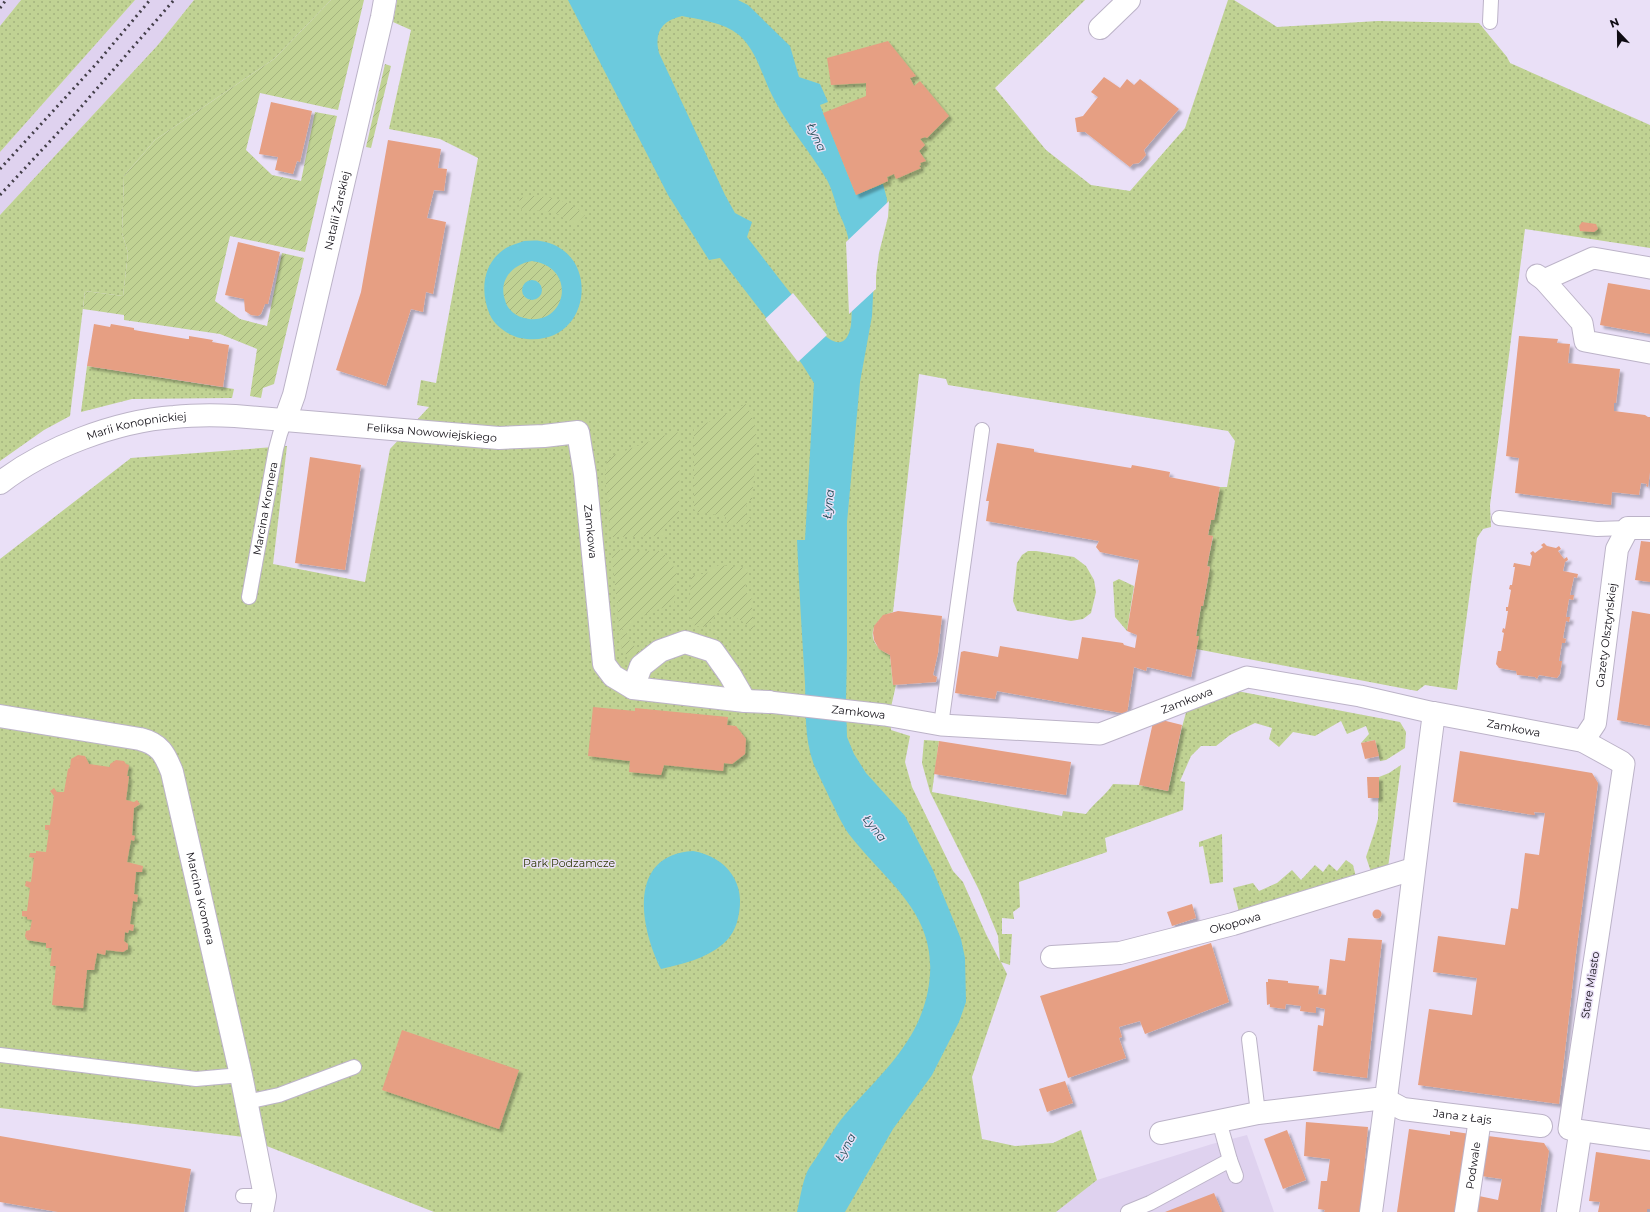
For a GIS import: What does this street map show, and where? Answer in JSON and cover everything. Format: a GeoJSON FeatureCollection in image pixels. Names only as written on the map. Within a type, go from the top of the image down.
{"type":"FeatureCollection","features":[{"type":"Feature","properties":{"kind":"street","name":"Natalii Żarskiej"},"geometry":{"type":"LineString","coordinates":[[285,420],[296,388],[385,0]]}},
{"type":"Feature","properties":{"kind":"street"},"geometry":{"type":"LineString","coordinates":[[1100,28],[1122,3]]}},
{"type":"Feature","properties":{"kind":"street"},"geometry":{"type":"LineString","coordinates":[[1650,268],[1593,258],[1540,277],[1582,323],[1585,341],[1650,353]]}},
{"type":"Feature","properties":{"kind":"street","name":"Marii Konopnickiej"},"geometry":{"type":"LineString","coordinates":[[0,484],[12,474],[57,449],[82,438],[141,422],[173,417],[210,415],[285,420]]}},
{"type":"Feature","properties":{"kind":"street","name":"Feliksa Nowowiejskiego"},"geometry":{"type":"LineString","coordinates":[[285,420],[499,438],[544,436],[578,432]]}},
{"type":"Feature","properties":{"kind":"street","name":"Zamkowa"},"geometry":{"type":"LineString","coordinates":[[578,432],[588,502],[604,664],[613,676],[633,688],[885,715],[941,725],[1100,734],[1247,677],[1360,696],[1434,713],[1583,741],[1620,762]]}},
{"type":"Feature","properties":{"kind":"street"},"geometry":{"type":"LineString","coordinates":[[1628,528],[1650,528]]}},
{"type":"Feature","properties":{"kind":"street","name":"Gazety Olsztyńskiej"},"geometry":{"type":"LineString","coordinates":[[1583,741],[1596,723],[1617,549],[1628,528]]}},
{"type":"Feature","properties":{"kind":"street"},"geometry":{"type":"LineString","coordinates":[[633,688],[640,666],[660,652],[685,642],[713,652],[730,675],[745,701]]}},
{"type":"Feature","properties":{"kind":"street"},"geometry":{"type":"LineString","coordinates":[[1371,1212],[1386,1100],[1413,869],[1434,713]]}},
{"type":"Feature","properties":{"kind":"street","name":"Marcina Kromera"},"geometry":{"type":"LineString","coordinates":[[0,716],[150,741],[158,747],[167,758],[172,772],[241,1075],[263,1204]]}},
{"type":"Feature","properties":{"kind":"street","name":"Stare Miasto"},"geometry":{"type":"LineString","coordinates":[[1620,762],[1624,764],[1569,1129],[1650,1140]]}},
{"type":"Feature","properties":{"kind":"street","name":"Okopowa"},"geometry":{"type":"LineString","coordinates":[[1052,957],[1120,953],[1233,924],[1413,869]]}},
{"type":"Feature","properties":{"kind":"street"},"geometry":{"type":"LineString","coordinates":[[1161,1133],[1258,1113],[1386,1100]]}},
{"type":"Feature","properties":{"kind":"street","name":"Jana z Łajs"},"geometry":{"type":"LineString","coordinates":[[1386,1100],[1403,1109],[1547,1127]]}},
{"type":"Feature","properties":{"kind":"street","name":"Podwale"},"geometry":{"type":"LineString","coordinates":[[1466,1212],[1480,1119]]}},
{"type":"Feature","properties":{"kind":"street"},"geometry":{"type":"LineString","coordinates":[[1568,1212],[1580,1134]]}},
{"type":"Feature","properties":{"kind":"lane"},"geometry":{"type":"LineString","coordinates":[[1490,22],[1491,0]]}},
{"type":"Feature","properties":{"kind":"lane","name":"Marcina Kromera"},"geometry":{"type":"LineString","coordinates":[[249,597],[276,449],[285,420]]}},
{"type":"Feature","properties":{"kind":"lane"},"geometry":{"type":"LineString","coordinates":[[941,725],[982,430]]}},
{"type":"Feature","properties":{"kind":"lane"},"geometry":{"type":"LineString","coordinates":[[1499,518],[1597,529],[1628,528]]}},
{"type":"Feature","properties":{"kind":"lane"},"geometry":{"type":"LineString","coordinates":[[1249,1039],[1258,1113]]}},
{"type":"Feature","properties":{"kind":"lane"},"geometry":{"type":"LineString","coordinates":[[0,1055],[196,1079],[241,1075]]}},
{"type":"Feature","properties":{"kind":"lane"},"geometry":{"type":"LineString","coordinates":[[246,1102],[279,1095],[354,1067]]}},
{"type":"Feature","properties":{"kind":"lane"},"geometry":{"type":"LineString","coordinates":[[1219,1121],[1236,1176]]}},
{"type":"Feature","properties":{"kind":"lane"},"geometry":{"type":"LineString","coordinates":[[1128,1212],[1150,1203],[1230,1160]]}},
{"type":"Feature","properties":{"kind":"lane"},"geometry":{"type":"LineString","coordinates":[[243,1196],[263,1204]]}},
{"type":"Feature","properties":{"kind":"shaded area"},"geometry":{"type":"Polygon","coordinates":[[[0,0],[21,0],[0,26],[0,0]]]}},
{"type":"Feature","properties":{"kind":"shaded area"},"geometry":{"type":"Polygon","coordinates":[[[135,0],[194,0],[157,46],[0,215],[0,152],[135,0]]]}},
{"type":"Feature","properties":{"kind":"shaded area"},"geometry":{"type":"Polygon","coordinates":[[[1247,1135],[1274,1212],[1054,1212],[1097,1180],[1212,1144],[1247,1135]]]}},
{"type":"Feature","properties":{"kind":"green space"},"geometry":{"type":"Polygon","coordinates":[[[21,0],[135,0],[0,152],[0,26],[21,0]]]}},
{"type":"Feature","properties":{"kind":"green space"},"geometry":{"type":"Polygon","coordinates":[[[194,0],[331,0],[274,59],[155,140],[124,176],[122,233],[128,253],[123,296],[85,291],[70,416],[44,430],[0,461],[0,215],[157,46],[194,0]]]}},
{"type":"Feature","properties":{"kind":"green space"},"geometry":{"type":"Polygon","coordinates":[[[331,0],[364,0],[338,110],[260,93],[246,150],[272,175],[301,181],[315,112],[337,116],[305,252],[230,236],[215,301],[240,319],[267,326],[282,253],[304,258],[274,384],[263,388],[261,398],[250,396],[257,349],[220,334],[124,320],[124,315],[83,309],[85,291],[123,296],[128,253],[122,233],[124,176],[155,140],[274,59],[331,0]]]}},
{"type":"Feature","properties":{"kind":"green space","name":"Park Podzamcze"},"geometry":{"type":"Polygon","coordinates":[[[397,0],[1085,0],[995,88],[1046,150],[1091,185],[1130,191],[1185,128],[1228,0],[1234,0],[1277,27],[1378,21],[1479,23],[1507,57],[1510,63],[1650,125],[1650,248],[1525,229],[1490,505],[1491,527],[1483,529],[1477,538],[1457,690],[1425,685],[1417,691],[1196,649],[1199,636],[1196,636],[1201,606],[1203,606],[1210,567],[1207,566],[1213,537],[1208,535],[1211,520],[1214,520],[1220,487],[1227,487],[1235,441],[1228,431],[948,385],[946,379],[919,374],[893,612],[885,616],[875,626],[873,639],[876,645],[890,655],[893,685],[896,685],[891,707],[891,730],[910,736],[905,762],[912,787],[953,871],[963,882],[986,934],[1000,961],[998,936],[979,890],[930,792],[922,763],[924,740],[939,741],[932,792],[1062,816],[1063,811],[1086,814],[1113,784],[1139,785],[1168,791],[1187,709],[1237,691],[1400,722],[1406,732],[1405,748],[1386,760],[1380,761],[1375,740],[1361,743],[1369,734],[1366,726],[1347,734],[1341,721],[1315,736],[1293,732],[1279,747],[1269,739],[1272,728],[1255,723],[1230,735],[1216,746],[1201,746],[1191,756],[1180,781],[1185,782],[1183,810],[1105,838],[1107,852],[1019,882],[1020,907],[1013,912],[1014,919],[1002,918],[1002,934],[1012,934],[1010,965],[1001,962],[1007,974],[972,1077],[982,1139],[1015,1146],[1053,1143],[1081,1130],[1097,1180],[1056,1212],[434,1212],[244,1137],[0,1108],[0,559],[131,458],[287,446],[273,564],[365,582],[390,449],[429,407],[417,405],[421,380],[436,383],[478,158],[440,139],[389,129],[411,30],[393,22],[397,0]]]}},
{"type":"Feature","properties":{"kind":"green space"},"geometry":{"type":"Polygon","coordinates":[[[385,64],[391,66],[371,148],[366,147],[385,64]]]}},
{"type":"Feature","properties":{"kind":"green space"},"geometry":{"type":"Polygon","coordinates":[[[534,196],[548,197],[567,203],[585,215],[575,224],[562,216],[550,212],[536,210],[522,211],[519,198],[534,196]]]}},
{"type":"Feature","properties":{"kind":"green space"},"geometry":{"type":"Polygon","coordinates":[[[532,261],[547,266],[557,274],[561,285],[561,296],[557,306],[549,314],[538,319],[524,318],[515,314],[508,306],[503,293],[503,286],[508,274],[518,266],[532,261]]]}},
{"type":"Feature","properties":{"kind":"green space"},"geometry":{"type":"Polygon","coordinates":[[[87,366],[234,389],[232,398],[132,399],[81,412],[87,366]]]}},
{"type":"Feature","properties":{"kind":"green space"},"geometry":{"type":"Polygon","coordinates":[[[746,404],[752,416],[756,439],[756,463],[752,500],[747,500],[746,517],[750,518],[750,524],[726,523],[726,516],[696,512],[694,509],[694,429],[746,404]]]}},
{"type":"Feature","properties":{"kind":"green space"},"geometry":{"type":"Polygon","coordinates":[[[676,431],[680,439],[679,515],[667,523],[663,536],[611,537],[605,474],[607,461],[614,455],[676,431]]]}},
{"type":"Feature","properties":{"kind":"green space"},"geometry":{"type":"Polygon","coordinates":[[[616,550],[663,551],[670,564],[677,569],[674,604],[648,613],[627,627],[623,627],[622,630],[629,630],[626,633],[628,639],[640,652],[631,656],[622,653],[612,556],[616,550]]]}},
{"type":"Feature","properties":{"kind":"green space"},"geometry":{"type":"Polygon","coordinates":[[[1028,551],[1074,557],[1086,566],[1094,580],[1096,592],[1091,613],[1083,619],[1071,621],[1017,611],[1013,601],[1017,563],[1022,555],[1028,551]]]}},
{"type":"Feature","properties":{"kind":"green space"},"geometry":{"type":"Polygon","coordinates":[[[719,565],[747,568],[748,580],[745,580],[747,596],[751,595],[754,629],[753,634],[751,629],[738,618],[727,614],[716,611],[713,620],[703,627],[695,626],[689,615],[691,576],[707,573],[719,565]]]}},
{"type":"Feature","properties":{"kind":"green space"},"geometry":{"type":"Polygon","coordinates":[[[1119,579],[1134,586],[1127,631],[1115,617],[1113,582],[1119,579]]]}},
{"type":"Feature","properties":{"kind":"green space"},"geometry":{"type":"Polygon","coordinates":[[[1401,765],[1388,868],[1371,872],[1366,857],[1378,819],[1379,777],[1389,773],[1401,765]]]}},
{"type":"Feature","properties":{"kind":"green space"},"geometry":{"type":"Polygon","coordinates":[[[1222,834],[1223,882],[1210,884],[1203,846],[1199,847],[1199,842],[1222,834]]]}},
{"type":"Feature","properties":{"kind":"green space"},"geometry":{"type":"Polygon","coordinates":[[[1346,860],[1353,865],[1356,877],[1239,912],[1233,888],[1253,883],[1259,891],[1277,883],[1292,870],[1301,880],[1315,865],[1323,872],[1329,864],[1337,871],[1346,860]]]}},
{"type":"Feature","properties":{"kind":"water","name":"Łyna"},"geometry":{"type":"Polygon","coordinates":[[[568,0],[738,0],[748,5],[790,46],[799,77],[820,84],[828,102],[820,105],[856,195],[883,184],[887,199],[886,217],[874,276],[872,316],[860,382],[847,522],[847,737],[854,754],[866,773],[905,816],[933,870],[961,939],[965,958],[966,1002],[959,1022],[932,1075],[893,1129],[845,1212],[797,1212],[805,1177],[841,1120],[890,1064],[913,1032],[921,1015],[927,995],[930,974],[929,952],[924,933],[916,915],[893,884],[865,854],[842,824],[814,765],[811,755],[806,724],[797,540],[805,540],[814,383],[802,364],[720,258],[709,260],[668,195],[568,0]],[[682,16],[669,21],[661,29],[658,39],[659,53],[725,195],[735,213],[752,222],[747,237],[819,330],[829,339],[838,342],[843,341],[849,333],[852,318],[849,244],[846,230],[829,184],[781,111],[771,93],[756,58],[746,42],[733,31],[719,24],[682,16]]]}},
{"type":"Feature","properties":{"kind":"water"},"geometry":{"type":"Polygon","coordinates":[[[524,241],[540,241],[560,248],[574,262],[581,279],[581,298],[575,316],[562,330],[544,338],[520,338],[507,332],[492,319],[485,296],[484,286],[486,276],[494,259],[510,246],[524,241]],[[532,261],[525,263],[513,269],[505,280],[503,293],[505,300],[515,314],[524,318],[538,319],[549,315],[557,307],[561,296],[561,285],[557,274],[547,266],[532,261]]]}},
{"type":"Feature","properties":{"kind":"water"},"geometry":{"type":"Polygon","coordinates":[[[532,280],[539,283],[542,290],[539,297],[532,300],[525,297],[522,290],[525,283],[532,280]]]}},
{"type":"Feature","properties":{"kind":"water"},"geometry":{"type":"Polygon","coordinates":[[[693,851],[716,859],[732,874],[737,883],[740,894],[740,906],[737,922],[733,932],[723,944],[709,954],[694,960],[661,969],[648,933],[644,914],[644,896],[648,879],[657,865],[672,855],[693,851]]]}},
{"type":"Feature","properties":{"kind":"pier"},"geometry":{"type":"Polygon","coordinates":[[[889,201],[888,217],[879,253],[876,289],[849,314],[846,242],[889,201]]]}},
{"type":"Feature","properties":{"kind":"pier"},"geometry":{"type":"Polygon","coordinates":[[[793,293],[827,335],[798,362],[765,319],[793,293]]]}},
{"type":"Feature","properties":{"kind":"building"},"geometry":{"type":"Polygon","coordinates":[[[888,41],[916,76],[910,78],[914,86],[920,81],[949,116],[927,138],[925,137],[920,139],[925,145],[919,151],[926,161],[920,163],[921,165],[919,166],[921,168],[896,179],[894,174],[887,177],[888,181],[856,195],[823,113],[866,96],[866,83],[831,85],[827,58],[888,41]]]}},
{"type":"Feature","properties":{"kind":"building"},"geometry":{"type":"Polygon","coordinates":[[[1104,77],[1120,88],[1127,79],[1134,85],[1140,79],[1179,109],[1144,150],[1146,155],[1139,163],[1133,164],[1130,167],[1085,132],[1077,132],[1075,118],[1083,116],[1098,97],[1091,92],[1104,77]]]}},
{"type":"Feature","properties":{"kind":"building"},"geometry":{"type":"Polygon","coordinates":[[[271,102],[312,111],[300,162],[297,161],[293,174],[275,170],[278,157],[259,154],[271,102]]]}},
{"type":"Feature","properties":{"kind":"building"},"geometry":{"type":"Polygon","coordinates":[[[388,140],[441,149],[438,168],[447,169],[444,191],[434,190],[427,218],[446,222],[433,294],[426,292],[423,312],[411,309],[386,386],[336,370],[361,292],[388,140]]]}},
{"type":"Feature","properties":{"kind":"building"},"geometry":{"type":"Polygon","coordinates":[[[1582,222],[1596,224],[1598,229],[1594,232],[1580,231],[1579,226],[1582,222]]]}},
{"type":"Feature","properties":{"kind":"building"},"geometry":{"type":"Polygon","coordinates":[[[238,242],[280,252],[268,304],[265,304],[261,314],[258,316],[251,315],[245,311],[244,299],[225,295],[238,242]]]}},
{"type":"Feature","properties":{"kind":"building"},"geometry":{"type":"Polygon","coordinates":[[[1608,283],[1650,290],[1650,334],[1600,325],[1608,283]]]}},
{"type":"Feature","properties":{"kind":"building"},"geometry":{"type":"Polygon","coordinates":[[[94,324],[110,327],[111,324],[134,328],[134,330],[187,339],[189,339],[189,336],[213,340],[212,342],[229,345],[223,387],[87,366],[94,324]]]}},
{"type":"Feature","properties":{"kind":"building"},"geometry":{"type":"Polygon","coordinates":[[[1519,336],[1558,339],[1557,343],[1570,344],[1568,363],[1620,369],[1614,411],[1650,417],[1650,472],[1648,487],[1646,486],[1647,484],[1641,483],[1639,495],[1612,492],[1611,505],[1515,493],[1519,458],[1506,456],[1519,336]]]}},
{"type":"Feature","properties":{"kind":"building"},"geometry":{"type":"Polygon","coordinates":[[[997,443],[1034,449],[1034,452],[1131,468],[1132,465],[1170,472],[1169,477],[1220,487],[1214,520],[1211,520],[1208,535],[1213,536],[1207,566],[1210,567],[1203,606],[1201,606],[1196,636],[1199,636],[1191,677],[1147,667],[1146,671],[1134,667],[1127,714],[997,691],[995,699],[955,693],[961,652],[964,651],[998,657],[1000,646],[1078,659],[1082,637],[1123,643],[1124,645],[1135,648],[1137,635],[1127,631],[1139,560],[1100,552],[1096,547],[1099,541],[986,521],[989,501],[986,501],[997,443]]]}},
{"type":"Feature","properties":{"kind":"building"},"geometry":{"type":"Polygon","coordinates":[[[310,457],[361,465],[345,570],[295,563],[310,457]]]}},
{"type":"Feature","properties":{"kind":"building"},"geometry":{"type":"Polygon","coordinates":[[[1641,541],[1650,542],[1650,582],[1635,580],[1641,541]]]}},
{"type":"Feature","properties":{"kind":"building"},"geometry":{"type":"Polygon","coordinates":[[[1544,543],[1547,546],[1556,548],[1559,546],[1561,549],[1558,551],[1564,559],[1567,557],[1568,560],[1565,562],[1563,571],[1578,574],[1577,578],[1574,577],[1570,595],[1574,595],[1573,600],[1569,599],[1566,617],[1570,617],[1569,622],[1566,621],[1563,638],[1566,639],[1565,643],[1562,643],[1559,661],[1562,661],[1560,674],[1557,678],[1539,675],[1537,679],[1535,677],[1517,675],[1516,671],[1499,668],[1496,664],[1498,651],[1501,651],[1504,633],[1502,632],[1503,628],[1505,629],[1508,611],[1506,611],[1506,607],[1508,607],[1511,590],[1509,589],[1510,585],[1512,585],[1515,567],[1513,567],[1514,563],[1530,566],[1532,556],[1530,553],[1533,551],[1535,553],[1543,547],[1541,545],[1544,543]]]}},
{"type":"Feature","properties":{"kind":"building"},"geometry":{"type":"Polygon","coordinates":[[[898,611],[942,616],[938,653],[933,675],[937,677],[936,682],[893,685],[890,655],[879,649],[874,640],[873,633],[874,626],[883,615],[898,611]]]}},
{"type":"Feature","properties":{"kind":"building"},"geometry":{"type":"Polygon","coordinates":[[[1632,611],[1650,614],[1650,726],[1617,720],[1632,611]]]}},
{"type":"Feature","properties":{"kind":"building"},"geometry":{"type":"Polygon","coordinates":[[[593,707],[635,711],[635,708],[728,717],[727,725],[736,726],[746,739],[745,754],[732,764],[724,763],[723,771],[664,765],[661,775],[629,772],[630,761],[588,756],[593,707]]]}},
{"type":"Feature","properties":{"kind":"building"},"geometry":{"type":"Polygon","coordinates":[[[1154,718],[1182,725],[1168,791],[1139,785],[1154,718]]]}},
{"type":"Feature","properties":{"kind":"building"},"geometry":{"type":"Polygon","coordinates":[[[1375,740],[1379,756],[1365,759],[1361,743],[1375,740]]]}},
{"type":"Feature","properties":{"kind":"building"},"geometry":{"type":"Polygon","coordinates":[[[939,741],[1071,762],[1066,795],[934,774],[939,741]]]}},
{"type":"Feature","properties":{"kind":"building"},"geometry":{"type":"Polygon","coordinates":[[[1460,751],[1592,773],[1598,783],[1576,954],[1559,1104],[1418,1085],[1429,1009],[1472,1015],[1477,978],[1433,972],[1438,936],[1505,945],[1511,908],[1518,909],[1525,853],[1539,855],[1545,813],[1534,812],[1535,815],[1533,815],[1453,802],[1460,751]]]}},
{"type":"Feature","properties":{"kind":"building"},"geometry":{"type":"Polygon","coordinates":[[[78,755],[85,756],[89,764],[110,767],[110,764],[116,760],[124,761],[129,765],[126,800],[134,802],[137,800],[140,804],[134,808],[132,835],[135,836],[134,841],[131,840],[127,862],[143,866],[142,872],[136,872],[134,894],[138,895],[137,902],[133,901],[130,924],[134,925],[133,931],[129,930],[128,933],[125,932],[124,941],[128,944],[128,949],[123,952],[106,950],[105,955],[97,953],[94,970],[87,970],[83,1008],[52,1005],[56,966],[50,966],[52,948],[46,948],[46,943],[27,940],[25,936],[26,931],[30,930],[32,920],[22,916],[22,911],[27,911],[30,888],[25,886],[26,881],[31,882],[34,858],[29,857],[30,853],[36,853],[36,851],[46,852],[49,830],[45,830],[45,825],[50,825],[54,796],[50,791],[54,788],[57,792],[64,792],[71,759],[78,755]]]}},
{"type":"Feature","properties":{"kind":"building"},"geometry":{"type":"Polygon","coordinates":[[[1367,777],[1379,777],[1379,798],[1368,798],[1367,777]]]}},
{"type":"Feature","properties":{"kind":"building"},"geometry":{"type":"Polygon","coordinates":[[[1192,904],[1196,918],[1172,926],[1167,912],[1192,904]]]}},
{"type":"Feature","properties":{"kind":"building"},"geometry":{"type":"Polygon","coordinates":[[[1375,910],[1379,910],[1381,914],[1379,918],[1375,918],[1373,916],[1373,912],[1375,910]]]}},
{"type":"Feature","properties":{"kind":"building"},"geometry":{"type":"Polygon","coordinates":[[[1348,938],[1382,940],[1367,1078],[1313,1071],[1318,1025],[1323,1026],[1325,1009],[1316,1007],[1316,1013],[1300,1011],[1301,1006],[1286,1004],[1285,1009],[1270,1007],[1270,1004],[1267,1005],[1266,982],[1268,982],[1268,979],[1288,981],[1288,983],[1319,986],[1318,994],[1326,995],[1330,959],[1345,961],[1348,938]]]}},
{"type":"Feature","properties":{"kind":"building"},"geometry":{"type":"Polygon","coordinates":[[[1211,943],[1229,1002],[1145,1034],[1140,1021],[1119,1027],[1122,1037],[1119,1038],[1126,1058],[1068,1078],[1040,996],[1211,943]]]}},
{"type":"Feature","properties":{"kind":"building"},"geometry":{"type":"Polygon","coordinates":[[[402,1030],[519,1070],[499,1129],[382,1090],[402,1030]]]}},
{"type":"Feature","properties":{"kind":"building"},"geometry":{"type":"Polygon","coordinates":[[[1065,1081],[1073,1103],[1047,1112],[1039,1089],[1065,1081]]]}},
{"type":"Feature","properties":{"kind":"building"},"geometry":{"type":"Polygon","coordinates":[[[1306,1122],[1368,1127],[1360,1212],[1324,1212],[1325,1210],[1318,1209],[1321,1181],[1327,1181],[1330,1159],[1304,1156],[1306,1122]]]}},
{"type":"Feature","properties":{"kind":"building"},"geometry":{"type":"Polygon","coordinates":[[[1409,1129],[1450,1135],[1450,1131],[1470,1134],[1458,1212],[1397,1212],[1409,1129]]]}},
{"type":"Feature","properties":{"kind":"building"},"geometry":{"type":"Polygon","coordinates":[[[1287,1130],[1306,1180],[1283,1189],[1264,1139],[1287,1130]]]}},
{"type":"Feature","properties":{"kind":"building"},"geometry":{"type":"Polygon","coordinates":[[[0,1136],[191,1169],[184,1212],[58,1212],[0,1202],[0,1136]]]}},
{"type":"Feature","properties":{"kind":"building"},"geometry":{"type":"Polygon","coordinates":[[[1488,1136],[1544,1143],[1549,1151],[1540,1212],[1477,1212],[1479,1196],[1498,1200],[1502,1179],[1481,1176],[1488,1136]]]}},
{"type":"Feature","properties":{"kind":"building"},"geometry":{"type":"Polygon","coordinates":[[[1596,1152],[1650,1160],[1650,1209],[1647,1209],[1647,1212],[1598,1212],[1600,1202],[1589,1201],[1596,1152]]]}},
{"type":"Feature","properties":{"kind":"building"},"geometry":{"type":"Polygon","coordinates":[[[1214,1193],[1222,1212],[1165,1212],[1214,1193]]]}},
{"type":"Feature","properties":{"kind":"railway"},"geometry":{"type":"LineString","coordinates":[[0,8],[6,0]]}},
{"type":"Feature","properties":{"kind":"railway"},"geometry":{"type":"LineString","coordinates":[[0,169],[97,63],[150,0]]}},
{"type":"Feature","properties":{"kind":"railway"},"geometry":{"type":"LineString","coordinates":[[0,195],[67,123],[174,0]]}}]}
